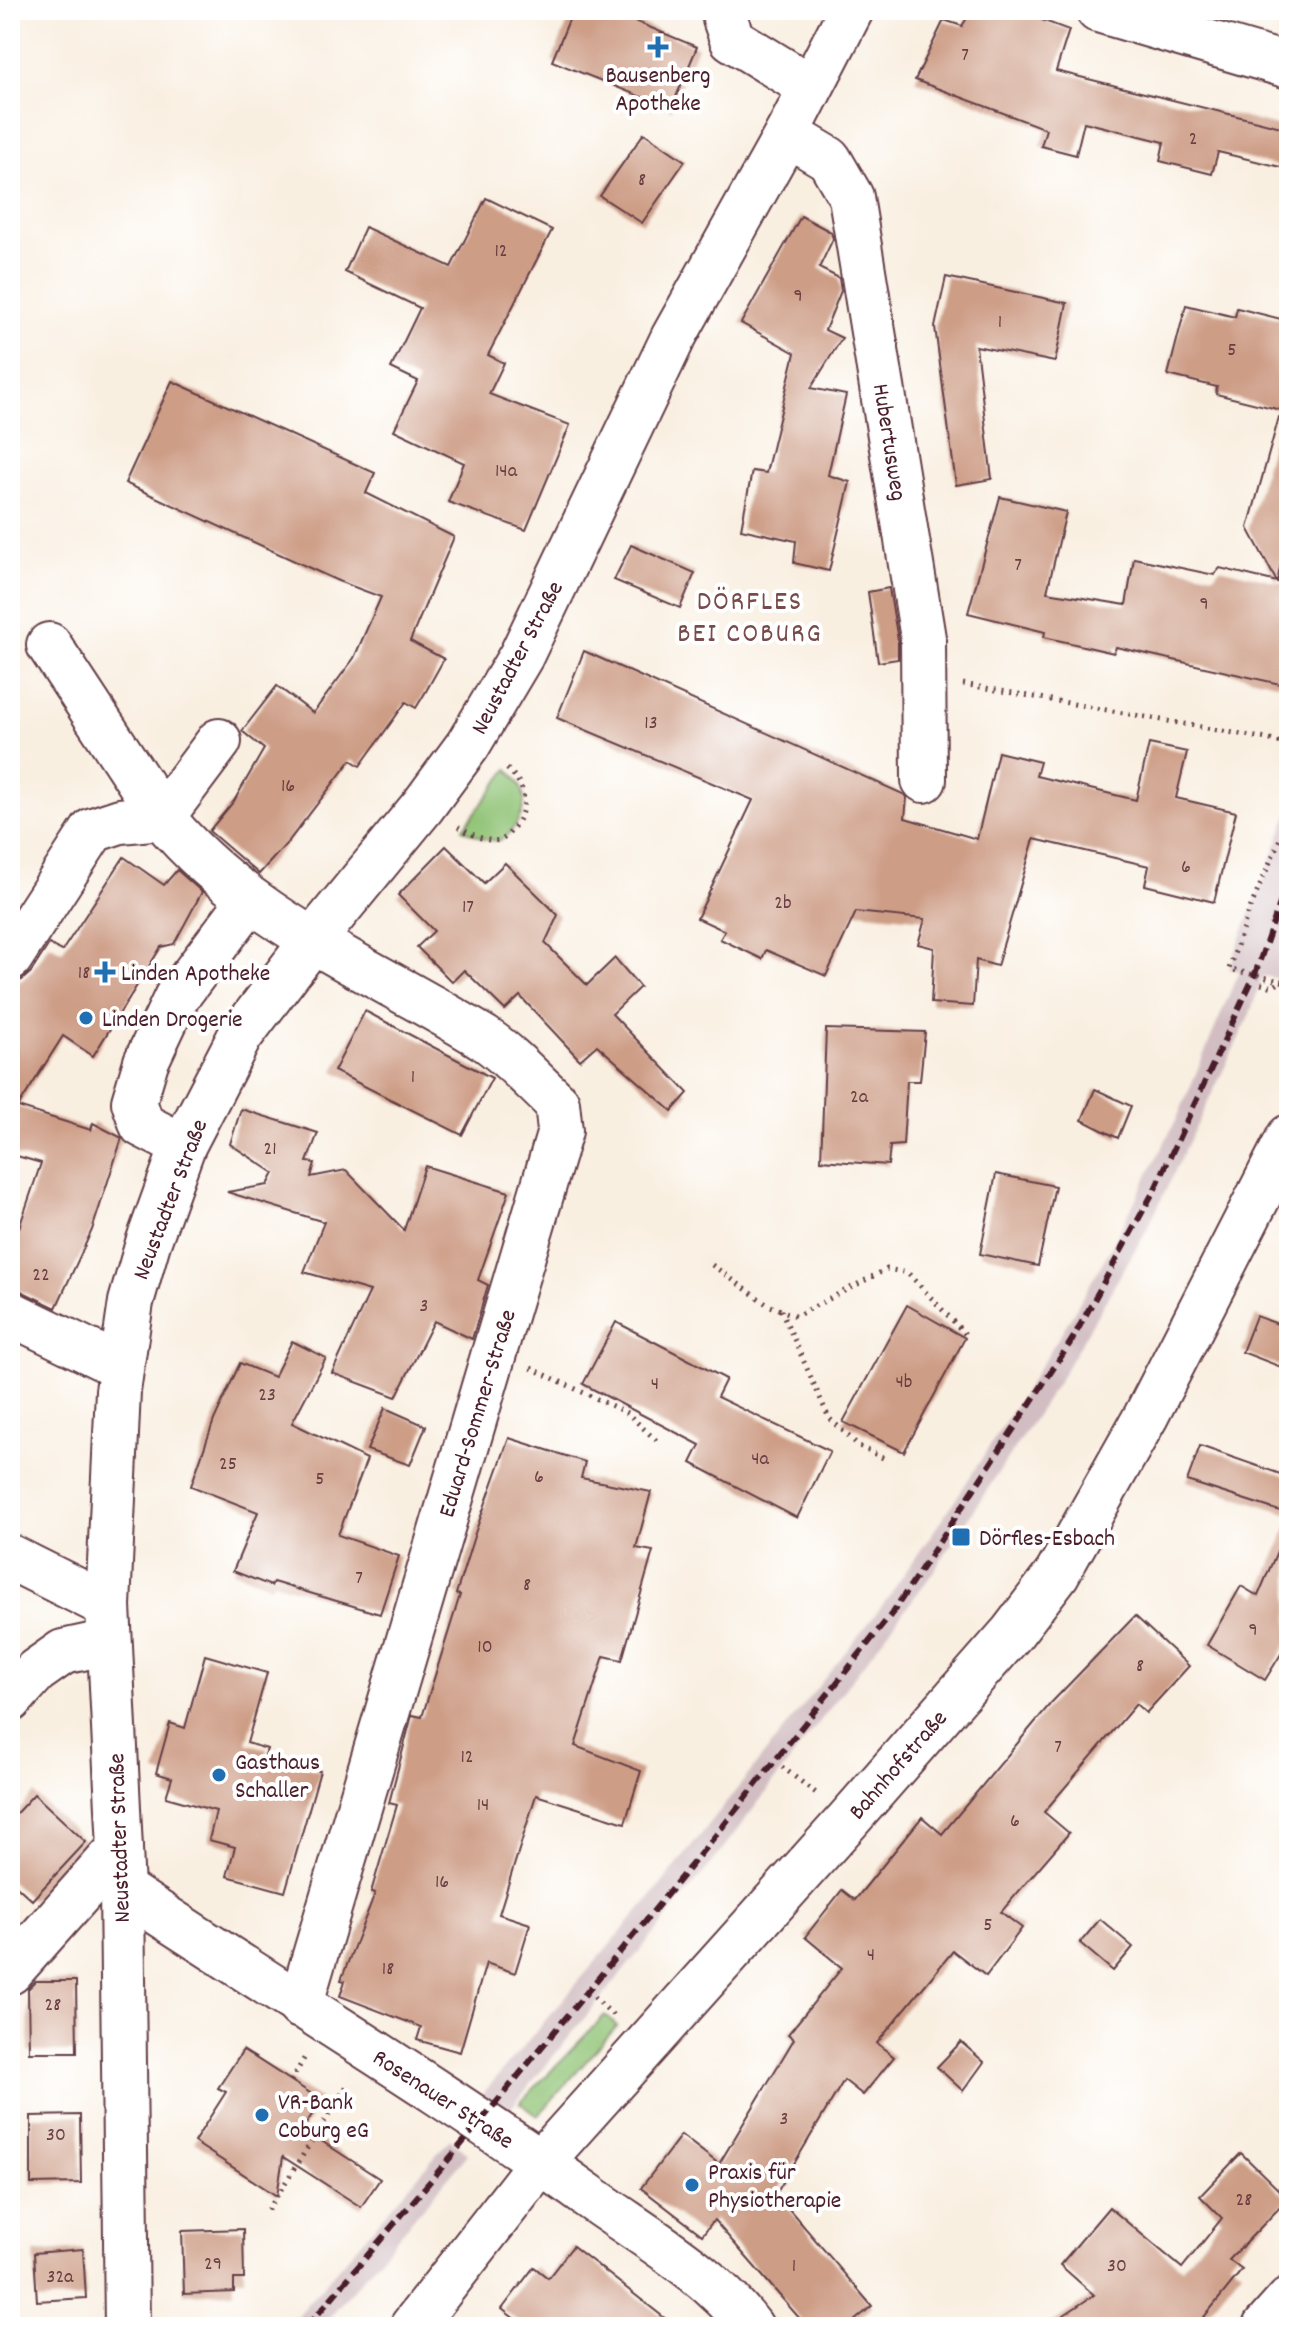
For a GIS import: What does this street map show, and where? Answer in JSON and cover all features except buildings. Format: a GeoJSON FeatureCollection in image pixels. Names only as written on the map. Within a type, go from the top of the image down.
{"type":"FeatureCollection","features":[{"type":"Feature","properties":{"kind":"street"},"geometry":{"type":"LineString","coordinates":[[725,10],[732,39],[810,87]]}},
{"type":"Feature","properties":{"kind":"street","name":"Neustadter Straße"},"geometry":{"type":"LineString","coordinates":[[127,2327],[121,1869],[109,1624],[121,1367],[131,1302],[148,1243],[183,1146],[240,1036],[313,940],[423,806],[468,745],[521,656],[673,338],[787,134],[851,10]]}},
{"type":"Feature","properties":{"kind":"street"},"geometry":{"type":"LineString","coordinates":[[1098,10],[1289,66]]}},
{"type":"Feature","properties":{"kind":"street","name":"Hubertusweg"},"geometry":{"type":"LineString","coordinates":[[787,134],[829,159],[851,197],[923,638],[924,780]]}},
{"type":"Feature","properties":{"kind":"street","name":"Eduard-Sommer-Straße"},"geometry":{"type":"LineString","coordinates":[[49,645],[162,817],[185,846],[249,901],[487,1040],[557,1103],[560,1131],[300,2006]]}},
{"type":"Feature","properties":{"kind":"street"},"geometry":{"type":"LineString","coordinates":[[10,958],[93,830],[120,821],[162,817],[219,741]]}},
{"type":"Feature","properties":{"kind":"street"},"geometry":{"type":"LineString","coordinates":[[183,1146],[142,1125],[134,1102],[146,1062],[176,998],[249,901]]}},
{"type":"Feature","properties":{"kind":"street","name":"Bahnhofstraße"},"geometry":{"type":"LineString","coordinates":[[412,2327],[541,2162],[1012,1633],[1057,1574],[1146,1416],[1289,1137]]}},
{"type":"Feature","properties":{"kind":"street"},"geometry":{"type":"LineString","coordinates":[[10,1313],[121,1367]]}},
{"type":"Feature","properties":{"kind":"street"},"geometry":{"type":"LineString","coordinates":[[10,1557],[109,1624],[36,1671],[10,1700]]}},
{"type":"Feature","properties":{"kind":"street"},"geometry":{"type":"LineString","coordinates":[[10,1972],[121,1869]]}},
{"type":"Feature","properties":{"kind":"street","name":"Rosenauer Straße"},"geometry":{"type":"LineString","coordinates":[[121,1869],[380,2065],[541,2162],[699,2275],[751,2327]]}},
{"type":"Feature","properties":{"kind":"street"},"geometry":{"type":"LineString","coordinates":[[1265,2327],[1289,2300]]}},
{"type":"Feature","properties":{"kind":"path"},"geometry":{"type":"LineString","coordinates":[[923,677],[1289,745]]}},
{"type":"Feature","properties":{"kind":"path"},"geometry":{"type":"LineString","coordinates":[[423,806],[463,829],[494,840],[507,836],[521,818],[526,805],[518,779],[508,769],[468,745]]}},
{"type":"Feature","properties":{"kind":"path"},"geometry":{"type":"LineString","coordinates":[[1287,981],[1229,969],[1249,911],[1289,818]]}},
{"type":"Feature","properties":{"kind":"path"},"geometry":{"type":"LineString","coordinates":[[1261,984],[1273,987],[1287,981]]}},
{"type":"Feature","properties":{"kind":"path"},"geometry":{"type":"LineString","coordinates":[[712,1265],[768,1305],[796,1316],[887,1269],[908,1273],[967,1336]]}},
{"type":"Feature","properties":{"kind":"path"},"geometry":{"type":"LineString","coordinates":[[781,1310],[829,1418],[859,1446],[887,1460]]}},
{"type":"Feature","properties":{"kind":"path"},"geometry":{"type":"LineString","coordinates":[[495,1351],[627,1413],[657,1441]]}},
{"type":"Feature","properties":{"kind":"path"},"geometry":{"type":"LineString","coordinates":[[291,2081],[306,2056]]}},
{"type":"Feature","properties":{"kind":"path"},"geometry":{"type":"LineString","coordinates":[[268,2210],[380,2065]]}},
{"type":"Feature","properties":{"kind":"shaded area"},"geometry":{"type":"Polygon","coordinates":[[[1289,812],[1289,966],[1283,966],[1279,979],[1263,976],[1248,1019],[1147,1229],[1060,1379],[929,1578],[716,1858],[506,2114],[479,2098],[661,1885],[882,1606],[956,1499],[1062,1332],[1112,1246],[1178,1116],[1239,971],[1229,969],[1289,812]]]}},
{"type":"Feature","properties":{"kind":"shaded area"},"geometry":{"type":"Polygon","coordinates":[[[450,2139],[468,2154],[321,2327],[287,2327],[450,2139]]]}},
{"type":"Feature","properties":{"kind":"green space"},"geometry":{"type":"Polygon","coordinates":[[[508,769],[519,783],[524,797],[519,819],[511,831],[505,838],[495,841],[463,829],[508,769]]]}},
{"type":"Feature","properties":{"kind":"green space"},"geometry":{"type":"Polygon","coordinates":[[[605,2015],[617,2026],[538,2116],[520,2103],[605,2015]]]}},
{"type":"Feature","properties":{"kind":"railway"},"geometry":{"type":"LineString","coordinates":[[307,2327],[720,1830],[893,1612],[1072,1340],[1155,1189],[1255,974],[1289,878]]}},
{"type":"Feature","properties":{"kind":"place","name":"Bausenberg Apotheke"},"geometry":{"type":"Point","coordinates":[658,47]}},
{"type":"Feature","properties":{"kind":"place","name":"Linden Apotheke"},"geometry":{"type":"Point","coordinates":[105,972]}},
{"type":"Feature","properties":{"kind":"place","name":"Linden Drogerie"},"geometry":{"type":"Point","coordinates":[86,1018]}},
{"type":"Feature","properties":{"kind":"place","name":"Dörfles-Esbach"},"geometry":{"type":"Point","coordinates":[961,1537]}},
{"type":"Feature","properties":{"kind":"place","name":"Gasthaus Schaller"},"geometry":{"type":"Point","coordinates":[219,1775]}},
{"type":"Feature","properties":{"kind":"place","name":"VR-Bank Coburg eG"},"geometry":{"type":"Point","coordinates":[262,2115]}},
{"type":"Feature","properties":{"kind":"place","name":"Praxis für Physiotherapie"},"geometry":{"type":"Point","coordinates":[692,2185]}},
{"type":"Feature","properties":{"kind":"district","name":"DÖRFLES BEI COBURG"},"geometry":{"type":"Point","coordinates":[750,615]}}]}
